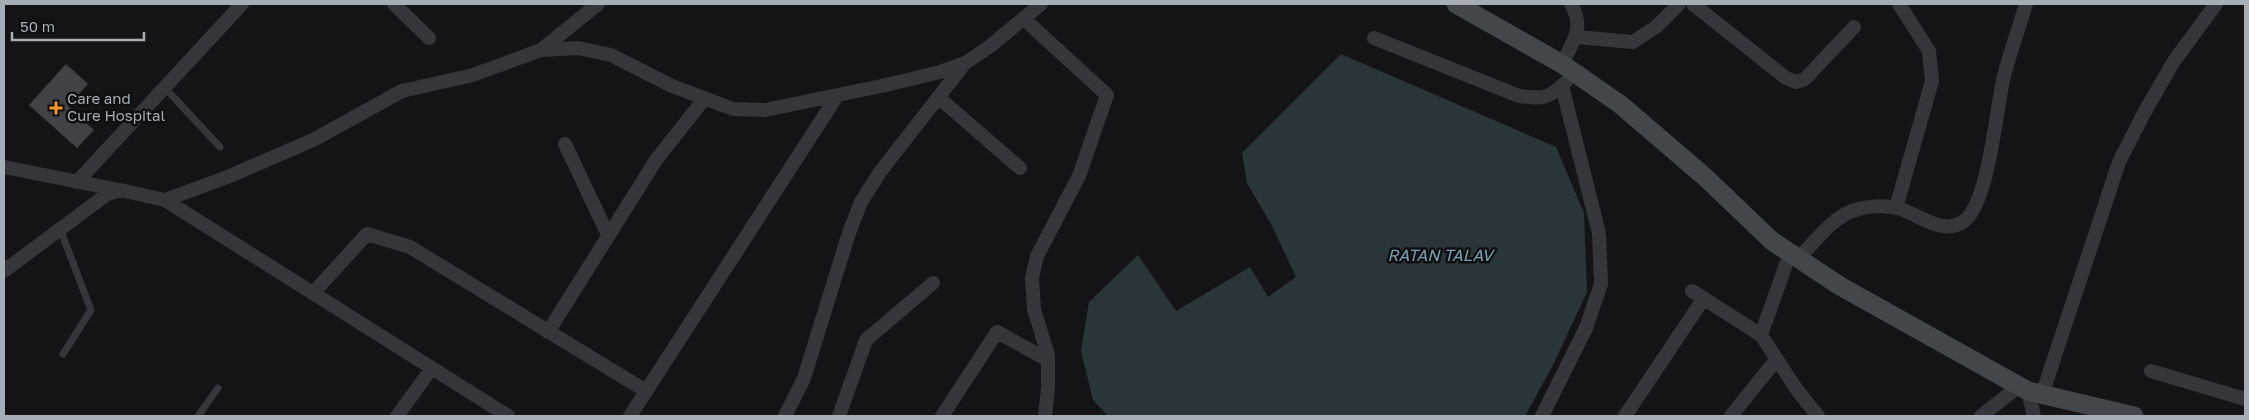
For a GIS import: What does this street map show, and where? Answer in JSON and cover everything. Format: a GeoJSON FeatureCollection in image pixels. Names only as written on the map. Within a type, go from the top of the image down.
{"type":"FeatureCollection","features":[{"type":"Feature","properties":{"kind":"street"},"geometry":{"type":"LineString","coordinates":[[77,182],[242,4]]}},
{"type":"Feature","properties":{"kind":"street"},"geometry":{"type":"LineString","coordinates":[[394,4],[429,38]]}},
{"type":"Feature","properties":{"kind":"street"},"geometry":{"type":"LineString","coordinates":[[541,50],[598,4]]}},
{"type":"Feature","properties":{"kind":"street"},"geometry":{"type":"LineString","coordinates":[[785,416],[804,378],[849,234],[861,202],[880,172],[966,63],[989,47],[1040,4]]}},
{"type":"Feature","properties":{"kind":"street"},"geometry":{"type":"LineString","coordinates":[[1456,4],[1569,69],[1620,105],[1660,137],[1772,241],[1840,286],[2030,391],[2134,416]]}},
{"type":"Feature","properties":{"kind":"street"},"geometry":{"type":"LineString","coordinates":[[1576,37],[1633,42],[1656,27],[1678,4]]}},
{"type":"Feature","properties":{"kind":"street"},"geometry":{"type":"LineString","coordinates":[[1693,4],[1786,78],[1796,82],[1805,79],[1854,27]]}},
{"type":"Feature","properties":{"kind":"street"},"geometry":{"type":"LineString","coordinates":[[1896,208],[1932,81],[1929,51],[1899,4]]}},
{"type":"Feature","properties":{"kind":"street"},"geometry":{"type":"LineString","coordinates":[[1761,335],[1794,256],[1835,220],[1854,210],[1874,206],[1896,208],[1938,225],[1951,227],[1965,220],[1977,200],[1987,172],[2004,76],[2026,4]]}},
{"type":"Feature","properties":{"kind":"street"},"geometry":{"type":"LineString","coordinates":[[2034,416],[2030,391],[2119,162],[2174,61],[2216,4]]}},
{"type":"Feature","properties":{"kind":"street"},"geometry":{"type":"LineString","coordinates":[[1374,38],[1519,96],[1536,98],[1552,95],[1562,86],[1569,69],[1579,26],[1578,8]]}},
{"type":"Feature","properties":{"kind":"street"},"geometry":{"type":"LineString","coordinates":[[1024,19],[1107,95],[1079,176],[1037,256],[1032,278],[1034,309],[1048,355],[1048,389],[1045,416]]}},
{"type":"Feature","properties":{"kind":"street"},"geometry":{"type":"LineString","coordinates":[[165,200],[230,176],[315,139],[402,91],[473,76],[541,50],[578,48],[611,55],[672,86],[733,109],[765,110],[837,96],[931,74],[966,63]]}},
{"type":"Feature","properties":{"kind":"street"},"geometry":{"type":"LineString","coordinates":[[1542,416],[1586,328],[1602,284],[1599,233],[1562,86]]}},
{"type":"Feature","properties":{"kind":"street"},"geometry":{"type":"LineString","coordinates":[[630,416],[837,96]]}},
{"type":"Feature","properties":{"kind":"street"},"geometry":{"type":"LineString","coordinates":[[938,97],[1020,168]]}},
{"type":"Feature","properties":{"kind":"street"},"geometry":{"type":"LineString","coordinates":[[548,332],[656,160],[705,98]]}},
{"type":"Feature","properties":{"kind":"street"},"geometry":{"type":"LineString","coordinates":[[565,144],[608,235]]}},
{"type":"Feature","properties":{"kind":"street"},"geometry":{"type":"LineString","coordinates":[[4,167],[165,200],[508,416]]}},
{"type":"Feature","properties":{"kind":"street"},"geometry":{"type":"LineString","coordinates":[[4,272],[106,195],[120,190]]}},
{"type":"Feature","properties":{"kind":"street"},"geometry":{"type":"LineString","coordinates":[[312,293],[367,234],[410,247],[646,391]]}},
{"type":"Feature","properties":{"kind":"street"},"geometry":{"type":"LineString","coordinates":[[839,416],[866,340],[933,282]]}},
{"type":"Feature","properties":{"kind":"street"},"geometry":{"type":"LineString","coordinates":[[1625,416],[1698,295],[1761,335],[1776,360],[1818,416]]}},
{"type":"Feature","properties":{"kind":"street"},"geometry":{"type":"LineString","coordinates":[[942,416],[997,332],[1048,360]]}},
{"type":"Feature","properties":{"kind":"street"},"geometry":{"type":"LineString","coordinates":[[1732,416],[1776,360]]}},
{"type":"Feature","properties":{"kind":"street"},"geometry":{"type":"LineString","coordinates":[[397,416],[432,368]]}},
{"type":"Feature","properties":{"kind":"street"},"geometry":{"type":"LineString","coordinates":[[2151,371],[2245,399]]}},
{"type":"Feature","properties":{"kind":"street"},"geometry":{"type":"LineString","coordinates":[[1981,416],[2030,391]]}},
{"type":"Feature","properties":{"kind":"lane"},"geometry":{"type":"LineString","coordinates":[[164,88],[220,146]]}},
{"type":"Feature","properties":{"kind":"lane"},"geometry":{"type":"LineString","coordinates":[[60,229],[91,310],[63,354]]}},
{"type":"Feature","properties":{"kind":"lane"},"geometry":{"type":"LineString","coordinates":[[198,416],[218,388]]}},
{"type":"Feature","properties":{"kind":"water","name":"RATAN TALAV"},"geometry":{"type":"Polygon","coordinates":[[[1341,54],[1556,147],[1584,213],[1587,292],[1552,367],[1525,416],[1108,416],[1093,400],[1081,351],[1089,302],[1138,255],[1176,311],[1250,267],[1268,297],[1296,277],[1271,224],[1247,183],[1242,153],[1341,54]]]}},
{"type":"Feature","properties":{"kind":"building"},"geometry":{"type":"Polygon","coordinates":[[[66,64],[88,84],[68,106],[94,130],[77,148],[29,105],[66,64]]]}},
{"type":"Feature","properties":{"kind":"place","name":"Care and Cure Hospital"},"geometry":{"type":"Point","coordinates":[56,108]}}]}
